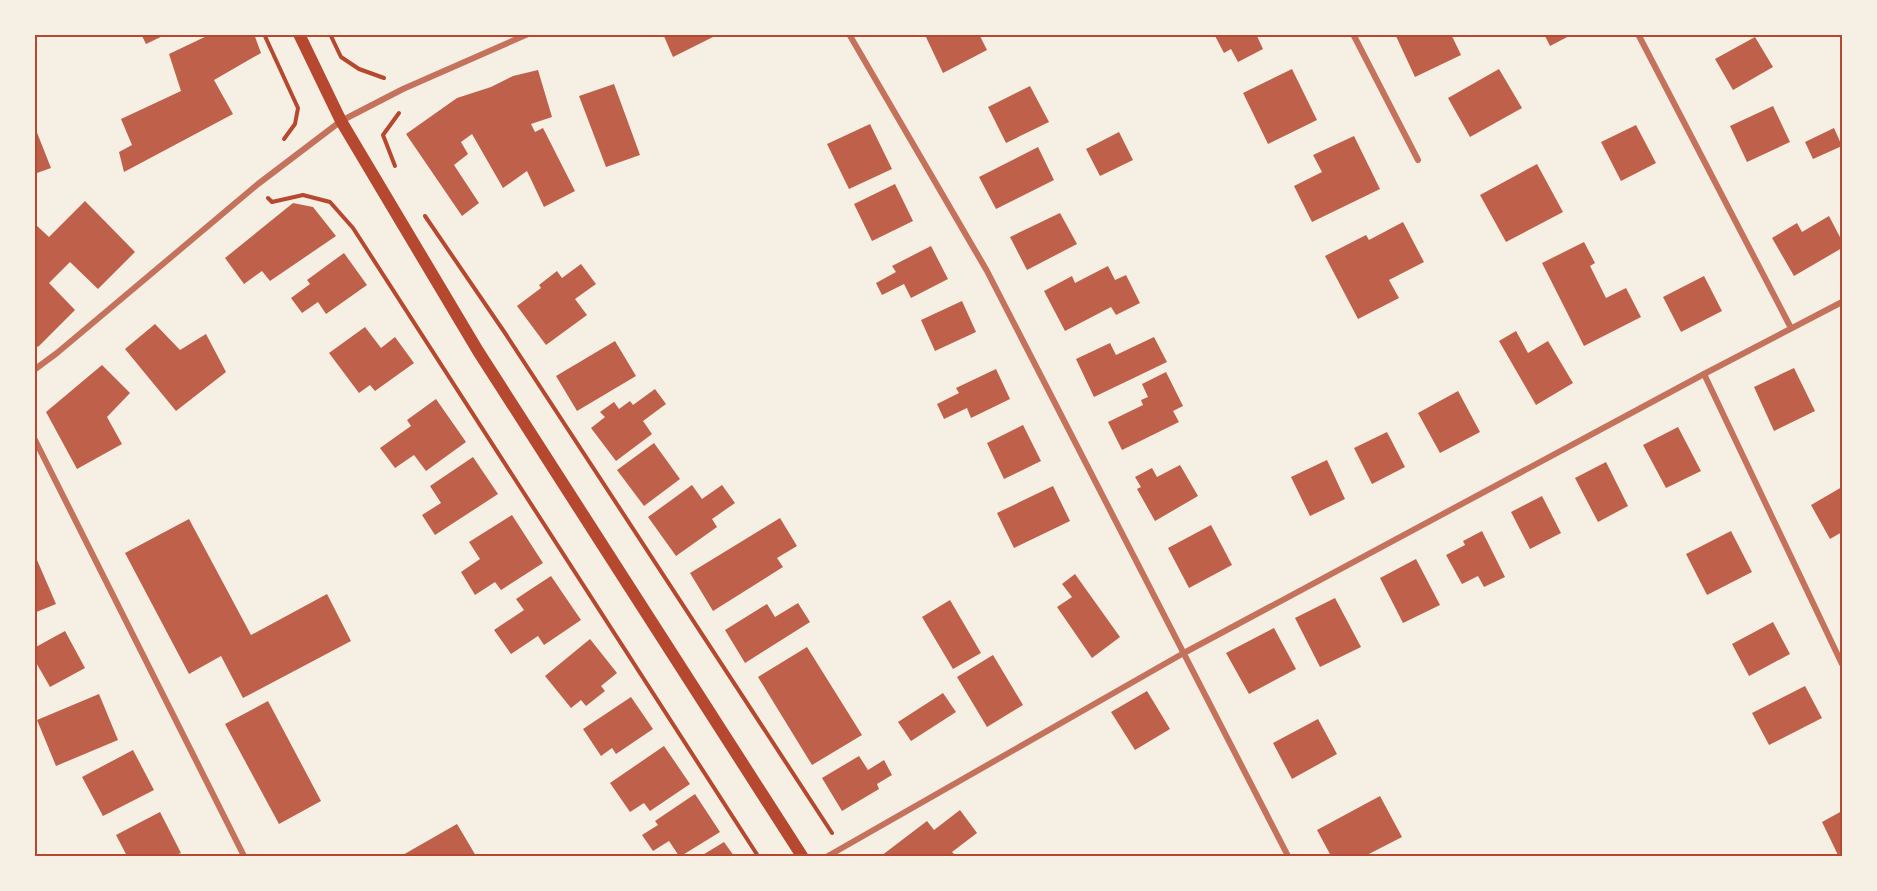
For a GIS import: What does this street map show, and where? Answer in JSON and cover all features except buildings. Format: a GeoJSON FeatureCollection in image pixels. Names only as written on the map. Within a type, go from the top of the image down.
{"type":"FeatureCollection","features":[{"type":"Feature","properties":{"kind":"main road"},"geometry":{"type":"LineString","coordinates":[[299,34],[341,122],[478,351],[802,856]]}},
{"type":"Feature","properties":{"kind":"street"},"geometry":{"type":"LineString","coordinates":[[34,370],[258,184],[341,122],[403,89],[528,34]]}},
{"type":"Feature","properties":{"kind":"street"},"geometry":{"type":"LineString","coordinates":[[849,34],[987,271],[1182,654],[1288,856]]}},
{"type":"Feature","properties":{"kind":"street"},"geometry":{"type":"LineString","coordinates":[[1353,34],[1418,160]]}},
{"type":"Feature","properties":{"kind":"street"},"geometry":{"type":"LineString","coordinates":[[1638,34],[1791,328]]}},
{"type":"Feature","properties":{"kind":"street"},"geometry":{"type":"LineString","coordinates":[[828,856],[1182,654],[1842,302]]}},
{"type":"Feature","properties":{"kind":"street"},"geometry":{"type":"LineString","coordinates":[[1704,374],[1842,664]]}},
{"type":"Feature","properties":{"kind":"street"},"geometry":{"type":"LineString","coordinates":[[34,438],[244,856]]}},
{"type":"Feature","properties":{"kind":"path"},"geometry":{"type":"LineString","coordinates":[[264,34],[298,108],[295,124],[283,141]]}},
{"type":"Feature","properties":{"kind":"path"},"geometry":{"type":"LineString","coordinates":[[330,34],[341,57],[359,69],[384,77],[399,113],[383,135],[396,168]]}},
{"type":"Feature","properties":{"kind":"path"},"geometry":{"type":"LineString","coordinates":[[258,184],[272,202],[303,195],[330,202],[353,228],[758,856]]}},
{"type":"Feature","properties":{"kind":"path"},"geometry":{"type":"LineString","coordinates":[[420,207],[842,848]]}}]}
